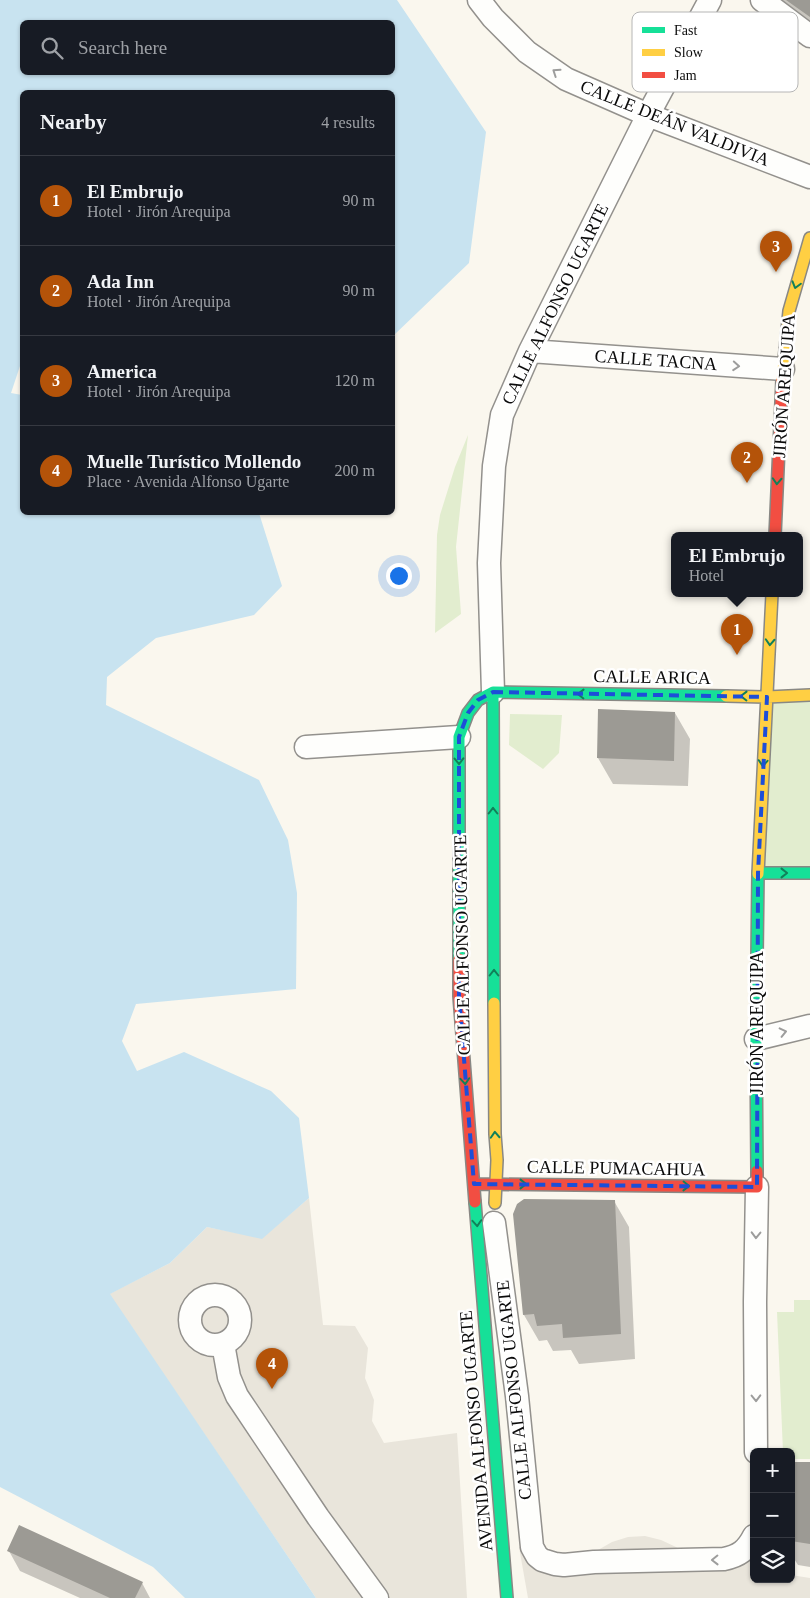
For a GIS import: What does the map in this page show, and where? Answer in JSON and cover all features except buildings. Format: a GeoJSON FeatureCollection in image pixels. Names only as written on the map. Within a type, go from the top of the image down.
{"type":"FeatureCollection","features":[{"type":"Feature","properties":{"kind":"street","name":"CALLE DEÁN VALDIVIA"},"geometry":{"type":"LineString","coordinates":[[479,0],[493,18],[527,52],[566,79],[648,115],[810,177]]}},
{"type":"Feature","properties":{"kind":"street","name":"CALLE ALFONSO UGARTE"},"geometry":{"type":"LineString","coordinates":[[704,12],[710,0]]}},
{"type":"Feature","properties":{"kind":"street"},"geometry":{"type":"LineString","coordinates":[[762,0],[778,12]]}},
{"type":"Feature","properties":{"kind":"street"},"geometry":{"type":"LineString","coordinates":[[798,27],[810,36]]}},
{"type":"Feature","properties":{"kind":"street","name":"CALLE ALFONSO UGARTE"},"geometry":{"type":"LineString","coordinates":[[660,92],[530,350],[502,415],[494,466],[490,563],[493,692],[495,1134],[497,1160],[494,1223],[516,1396],[532,1547],[538,1556],[548,1562],[564,1565],[724,1559],[742,1553],[753,1538]]}},
{"type":"Feature","properties":{"kind":"street","name":"JIRÓN AREQUIPA"},"geometry":{"type":"LineString","coordinates":[[775,532],[783,370],[789,311],[810,238]]}},
{"type":"Feature","properties":{"kind":"street","name":"CALLE TACNA"},"geometry":{"type":"LineString","coordinates":[[530,350],[783,370]]}},
{"type":"Feature","properties":{"kind":"street","name":"JIRÓN AREQUIPA"},"geometry":{"type":"LineString","coordinates":[[756,1448],[758,873],[772,597]]}},
{"type":"Feature","properties":{"kind":"street","name":"CALLE ALFONSO UGARTE"},"geometry":{"type":"LineString","coordinates":[[480,1261],[459,996],[459,738],[468,714],[478,700],[493,692]]}},
{"type":"Feature","properties":{"kind":"street","name":"CALLE ARICA"},"geometry":{"type":"LineString","coordinates":[[493,692],[767,697],[810,695]]}},
{"type":"Feature","properties":{"kind":"street"},"geometry":{"type":"LineString","coordinates":[[306,747],[459,738]]}},
{"type":"Feature","properties":{"kind":"street"},"geometry":{"type":"LineString","coordinates":[[758,873],[810,873]]}},
{"type":"Feature","properties":{"kind":"street"},"geometry":{"type":"LineString","coordinates":[[756,1039],[810,1026]]}},
{"type":"Feature","properties":{"kind":"street","name":"CALLE PUMACAHUA"},"geometry":{"type":"LineString","coordinates":[[474,1184],[757,1187]]}},
{"type":"Feature","properties":{"kind":"street","name":"CALLE ALFONSO UGARTE"},"geometry":{"type":"LineString","coordinates":[[480,1261],[490,1242],[494,1223]]}},
{"type":"Feature","properties":{"kind":"street","name":"AVENIDA ALFONSO UGARTE"},"geometry":{"type":"LineString","coordinates":[[480,1261],[507,1598]]}},
{"type":"Feature","properties":{"kind":"street"},"geometry":{"type":"LineString","coordinates":[[223,1344],[229,1378],[237,1396],[318,1517],[377,1598]]}},
{"type":"Feature","properties":{"kind":"highlighted area"},"geometry":{"type":"Polygon","coordinates":[[[493,692],[767,697],[758,873],[757,1187],[474,1184],[459,996],[459,737],[468,713],[478,700],[493,692]]]}},
{"type":"Feature","properties":{"kind":"green space"},"geometry":{"type":"Polygon","coordinates":[[[468,435],[456,547],[461,614],[435,633],[437,535],[440,515],[455,467],[468,435]]]}},
{"type":"Feature","properties":{"kind":"green space"},"geometry":{"type":"Polygon","coordinates":[[[767,697],[810,698],[810,873],[758,873],[767,697]]]}},
{"type":"Feature","properties":{"kind":"green space"},"geometry":{"type":"Polygon","coordinates":[[[510,714],[562,715],[559,753],[543,769],[509,745],[510,714]]]}},
{"type":"Feature","properties":{"kind":"green space"},"geometry":{"type":"Polygon","coordinates":[[[794,1300],[810,1300],[810,1459],[795,1459],[795,1448],[783,1448],[777,1312],[794,1312],[794,1300]]]}},
{"type":"Feature","properties":{"kind":"shaded area"},"geometry":{"type":"Polygon","coordinates":[[[309,1198],[323,1325],[355,1326],[368,1348],[365,1378],[374,1400],[372,1421],[384,1443],[457,1433],[467,1598],[316,1598],[109,1294],[170,1263],[207,1227],[262,1238],[309,1198]]]}},
{"type":"Feature","properties":{"kind":"shaded area"},"geometry":{"type":"Polygon","coordinates":[[[645,1536],[661,1540],[676,1547],[689,1557],[750,1543],[750,1583],[795,1583],[795,1576],[810,1578],[810,1598],[528,1598],[519,1547],[532,1547],[587,1561],[598,1550],[612,1542],[628,1537],[645,1536]]]}},
{"type":"Feature","properties":{"kind":"water"},"geometry":{"type":"Polygon","coordinates":[[[0,0],[397,0],[486,132],[469,263],[395,334],[395,90],[20,90],[20,366],[11,393],[20,395],[20,515],[260,515],[282,586],[254,615],[156,638],[107,677],[106,705],[259,780],[288,840],[297,893],[296,989],[136,1004],[122,1041],[137,1071],[184,1052],[271,1091],[299,1118],[309,1198],[262,1239],[207,1227],[170,1263],[110,1294],[316,1598],[185,1598],[153,1567],[0,1487],[0,0]]]}},
{"type":"Feature","properties":{"kind":"traffic: fast"},"geometry":{"type":"LineString","coordinates":[[493,692],[494,1003]]}},
{"type":"Feature","properties":{"kind":"traffic: fast"},"geometry":{"type":"LineString","coordinates":[[459,959],[459,737],[468,713],[478,700],[493,692],[726,696]]}},
{"type":"Feature","properties":{"kind":"traffic: fast"},"geometry":{"type":"LineString","coordinates":[[758,873],[810,873]]}},
{"type":"Feature","properties":{"kind":"traffic: fast"},"geometry":{"type":"LineString","coordinates":[[757,1171],[758,874]]}},
{"type":"Feature","properties":{"kind":"traffic: fast"},"geometry":{"type":"LineString","coordinates":[[475,1202],[507,1598]]}},
{"type":"Feature","properties":{"kind":"traffic: slow"},"geometry":{"type":"LineString","coordinates":[[782,380],[789,311],[810,238]]}},
{"type":"Feature","properties":{"kind":"traffic: slow"},"geometry":{"type":"LineString","coordinates":[[758,874],[772,597]]}},
{"type":"Feature","properties":{"kind":"traffic: slow"},"geometry":{"type":"LineString","coordinates":[[726,696],[810,695]]}},
{"type":"Feature","properties":{"kind":"traffic: slow"},"geometry":{"type":"LineString","coordinates":[[494,1003],[495,1134],[497,1160],[495,1203]]}},
{"type":"Feature","properties":{"kind":"traffic: jam"},"geometry":{"type":"LineString","coordinates":[[775,532],[782,380]]}},
{"type":"Feature","properties":{"kind":"traffic: jam"},"geometry":{"type":"LineString","coordinates":[[459,959],[459,996],[475,1202]]}},
{"type":"Feature","properties":{"kind":"traffic: jam"},"geometry":{"type":"LineString","coordinates":[[474,1184],[757,1187],[757,1171]]}},
{"type":"Feature","properties":{"kind":"place","name":"America"},"geometry":{"type":"Point","coordinates":[776,272]}},
{"type":"Feature","properties":{"kind":"place","name":"Ada Inn"},"geometry":{"type":"Point","coordinates":[747,483]}},
{"type":"Feature","properties":{"kind":"place","name":"El Embrujo"},"geometry":{"type":"Point","coordinates":[737,655]}},
{"type":"Feature","properties":{"kind":"place","name":"Muelle Turístico Mollendo"},"geometry":{"type":"Point","coordinates":[272,1389]}}]}
